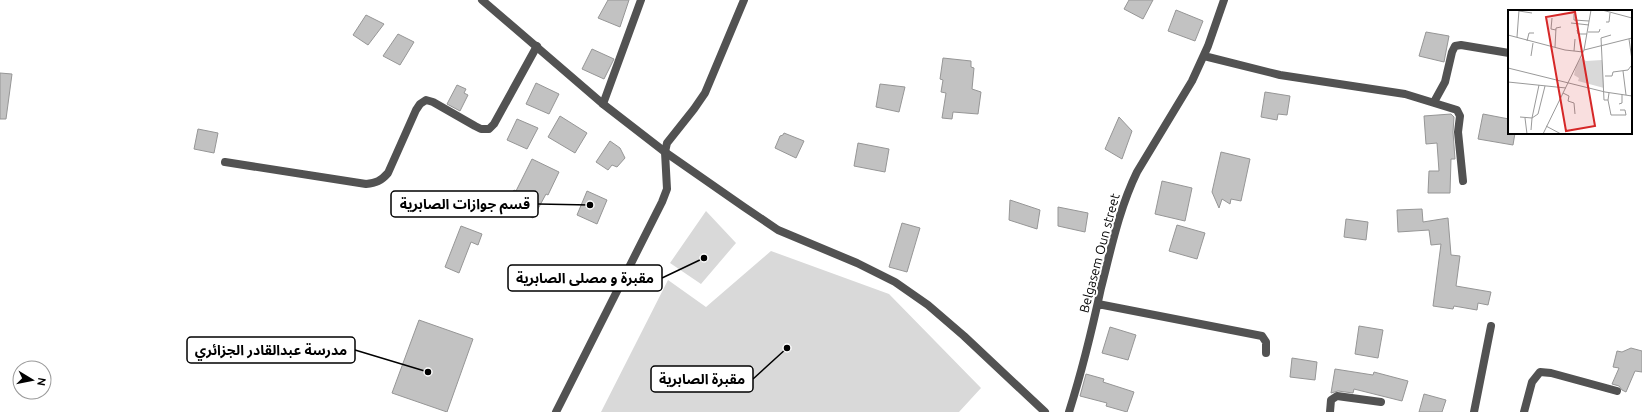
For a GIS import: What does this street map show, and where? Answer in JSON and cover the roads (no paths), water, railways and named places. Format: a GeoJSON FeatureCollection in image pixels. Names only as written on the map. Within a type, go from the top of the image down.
{"type":"FeatureCollection","features":[{"type":"Feature","properties":{"kind":"street"},"geometry":{"type":"LineString","coordinates":[[482,0],[603,104],[665,152],[778,230],[857,263],[895,282],[928,305],[964,336],[1045,412]]}},
{"type":"Feature","properties":{"kind":"street"},"geometry":{"type":"LineString","coordinates":[[603,104],[641,0]]}},
{"type":"Feature","properties":{"kind":"street"},"geometry":{"type":"LineString","coordinates":[[556,412],[662,202],[667,189],[665,152],[667,143],[705,93],[744,0]]}},
{"type":"Feature","properties":{"kind":"street","name":"Belgasem Oun street"},"geometry":{"type":"LineString","coordinates":[[1069,412],[1114,239],[1129,188],[1137,172],[1192,81],[1204,56],[1224,0]]}},
{"type":"Feature","properties":{"kind":"street"},"geometry":{"type":"LineString","coordinates":[[1434,102],[1445,82],[1452,52],[1456,46],[1462,45],[1508,53]]}},
{"type":"Feature","properties":{"kind":"street"},"geometry":{"type":"LineString","coordinates":[[225,162],[366,184],[375,183],[382,180],[388,173],[416,110],[420,104],[426,100],[433,102],[481,129],[489,129],[494,124],[537,46]]}},
{"type":"Feature","properties":{"kind":"street"},"geometry":{"type":"LineString","coordinates":[[1204,56],[1280,75],[1405,94],[1457,110],[1459,114],[1458,128],[1463,181]]}},
{"type":"Feature","properties":{"kind":"street"},"geometry":{"type":"LineString","coordinates":[[1098,304],[1262,336],[1266,342],[1266,353]]}},
{"type":"Feature","properties":{"kind":"street"},"geometry":{"type":"LineString","coordinates":[[1474,412],[1491,326]]}},
{"type":"Feature","properties":{"kind":"street"},"geometry":{"type":"LineString","coordinates":[[1524,412],[1532,382],[1540,372],[1617,391]]}},
{"type":"Feature","properties":{"kind":"street"},"geometry":{"type":"LineString","coordinates":[[1330,412],[1331,400],[1337,396],[1381,402]]}},
{"type":"Feature","properties":{"kind":"place","name":"قسم جوازات الصابرية"},"geometry":{"type":"Point","coordinates":[590,205]}},
{"type":"Feature","properties":{"kind":"place","name":"مقبرة و مصلى الصابرية"},"geometry":{"type":"Point","coordinates":[704,258]}},
{"type":"Feature","properties":{"kind":"place","name":"مقبرة الصابرية"},"geometry":{"type":"Point","coordinates":[787,348]}},
{"type":"Feature","properties":{"kind":"place","name":"مدرسة عبدالقادر الجزائري"},"geometry":{"type":"Point","coordinates":[428,372]}}]}
